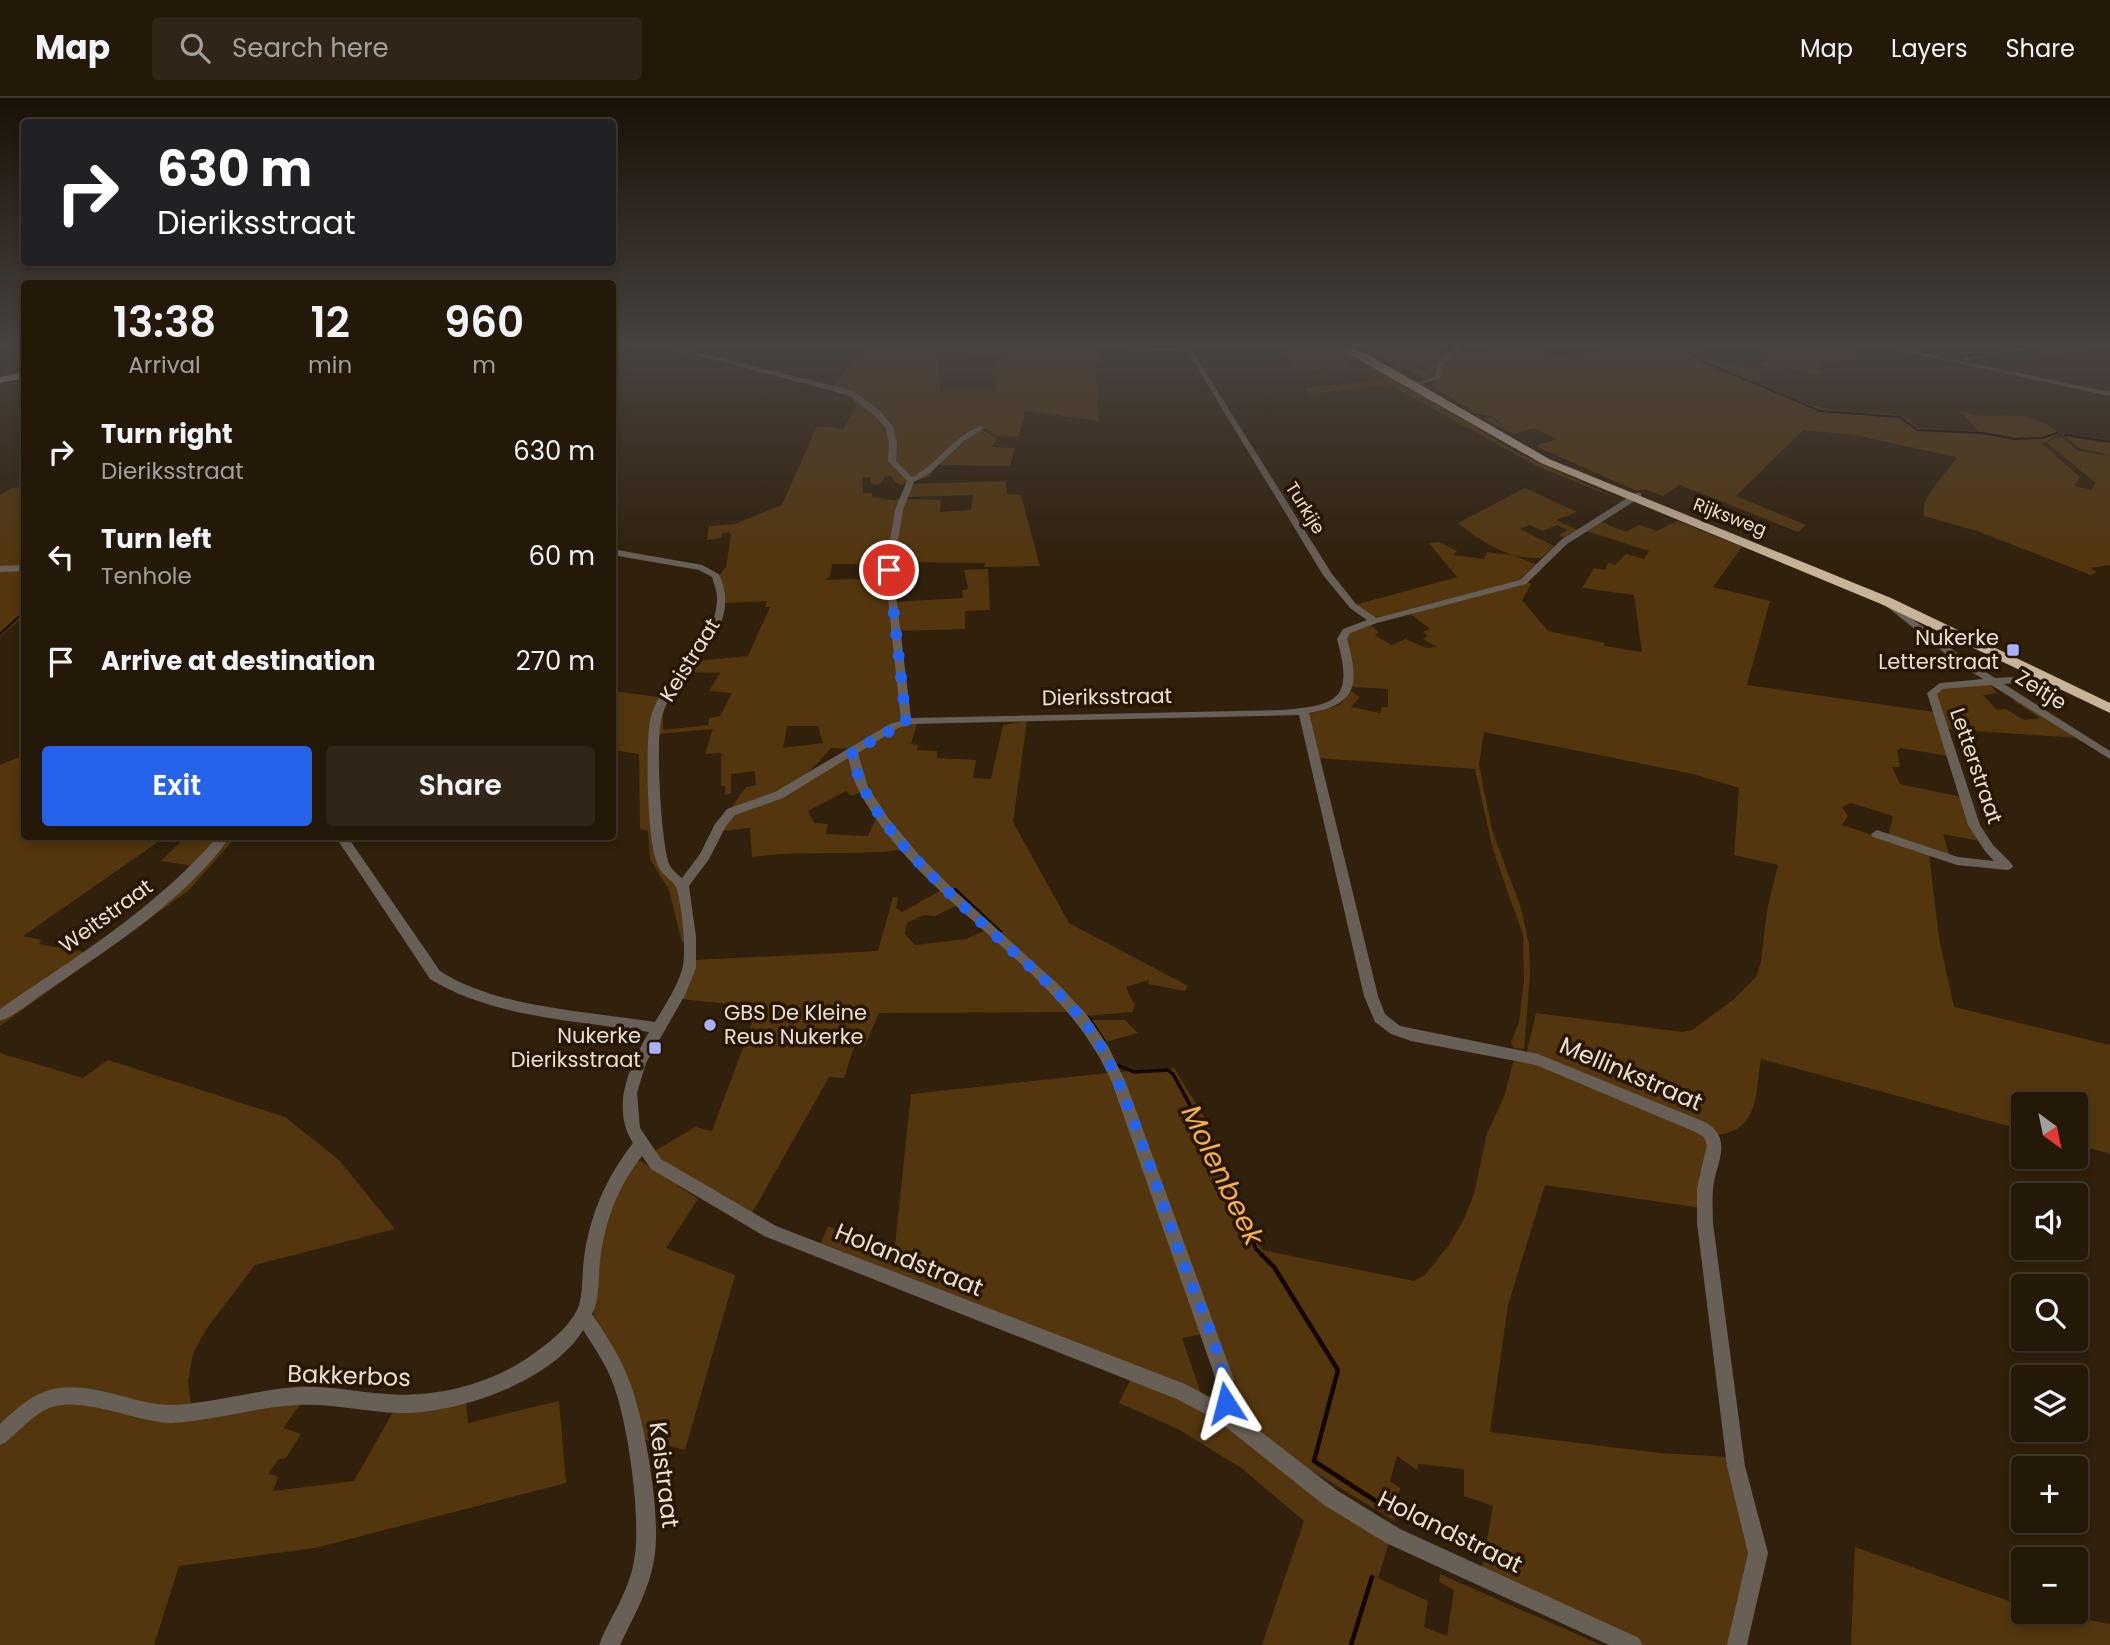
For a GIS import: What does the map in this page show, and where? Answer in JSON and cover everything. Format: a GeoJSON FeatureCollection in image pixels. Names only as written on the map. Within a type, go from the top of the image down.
{"type":"FeatureCollection","features":[{"type":"Feature","properties":{"kind":"highway","name":"Rijksweg"},"geometry":{"type":"LineString","coordinates":[[1472,419],[1512,445],[1886,601],[2110,709]]}},
{"type":"Feature","properties":{"kind":"highway","name":"Rijksweg"},"geometry":{"type":"LineString","coordinates":[[1635,497],[1897,599],[2110,701]]}},
{"type":"Feature","properties":{"kind":"street"},"geometry":{"type":"LineString","coordinates":[[882,419],[889,427],[894,445],[892,461],[911,481]]}},
{"type":"Feature","properties":{"kind":"street","name":"Turkije"},"geometry":{"type":"LineString","coordinates":[[1232,419],[1328,575],[1353,606],[1374,621]]}},
{"type":"Feature","properties":{"kind":"street"},"geometry":{"type":"LineString","coordinates":[[906,722],[889,570],[899,510],[911,481],[922,476],[939,457],[980,428]]}},
{"type":"Feature","properties":{"kind":"street","name":"Dieriksstraat"},"geometry":{"type":"LineString","coordinates":[[683,885],[705,856],[720,824],[731,812],[779,795],[906,722],[1303,711],[1342,700],[1349,686],[1351,671],[1342,636],[1350,629],[1523,582],[1564,542],[1635,497]]}},
{"type":"Feature","properties":{"kind":"street","name":"Keistraat"},"geometry":{"type":"LineString","coordinates":[[616,553],[702,568],[716,576],[720,588],[721,609],[715,628],[660,708],[655,724],[658,820],[663,862],[668,872],[683,885]]}},
{"type":"Feature","properties":{"kind":"street"},"geometry":{"type":"LineString","coordinates":[[0,569],[21,568]]}},
{"type":"Feature","properties":{"kind":"street","name":"Zeitje"},"geometry":{"type":"LineString","coordinates":[[1886,601],[1961,661],[2110,756]]}},
{"type":"Feature","properties":{"kind":"street","name":"Letterstraat"},"geometry":{"type":"LineString","coordinates":[[1877,834],[1957,861],[2007,866],[1989,848],[1974,825],[1932,697],[1933,691],[1940,687],[2046,677]]}},
{"type":"Feature","properties":{"kind":"street","name":"Mellinkstraat"},"geometry":{"type":"LineString","coordinates":[[1303,711],[1371,996],[1382,1023],[1393,1031],[1538,1060],[1700,1126],[1714,1140],[1705,1188],[1705,1223],[1736,1466],[1758,1553],[1737,1645]]}},
{"type":"Feature","properties":{"kind":"street"},"geometry":{"type":"LineString","coordinates":[[852,752],[870,799],[905,848],[1068,1003],[1098,1043],[1119,1083],[1224,1377],[1227,1398],[1224,1415]]}},
{"type":"Feature","properties":{"kind":"street","name":"Weitstraat"},"geometry":{"type":"LineString","coordinates":[[0,1016],[151,909],[197,869],[222,840]]}},
{"type":"Feature","properties":{"kind":"street"},"geometry":{"type":"LineString","coordinates":[[344,840],[435,975],[448,986],[479,997],[658,1028],[678,995],[690,964],[683,885]]}},
{"type":"Feature","properties":{"kind":"street","name":"Holandstraat"},"geometry":{"type":"LineString","coordinates":[[658,1028],[633,1076],[630,1093],[631,1122],[641,1144],[656,1164],[670,1174],[771,1231],[1185,1393],[1224,1415],[1331,1498],[1393,1536],[1632,1645]]}},
{"type":"Feature","properties":{"kind":"street"},"geometry":{"type":"LineString","coordinates":[[583,1316],[587,1307],[592,1248],[600,1212],[620,1170],[641,1144]]}},
{"type":"Feature","properties":{"kind":"street","name":"Keistraat"},"geometry":{"type":"LineString","coordinates":[[583,1316],[624,1390],[645,1511],[646,1549],[643,1565],[631,1599],[609,1645]]}},
{"type":"Feature","properties":{"kind":"street","name":"Bakkerbos"},"geometry":{"type":"LineString","coordinates":[[0,1436],[34,1407],[58,1397],[75,1397],[164,1414],[314,1395],[400,1404],[434,1402],[487,1388],[517,1374],[555,1348],[583,1316]]}},
{"type":"Feature","properties":{"kind":"shaded area"},"geometry":{"type":"Polygon","coordinates":[[[848,419],[880,419],[886,426],[884,428],[890,440],[889,462],[908,482],[902,485],[896,483],[891,476],[886,476],[876,485],[871,483],[870,477],[862,477],[863,493],[895,500],[901,497],[886,566],[860,571],[860,564],[832,564],[830,577],[824,580],[861,579],[861,575],[886,570],[903,721],[851,749],[831,748],[797,781],[774,793],[730,809],[746,787],[756,785],[755,771],[731,774],[731,793],[725,795],[725,786],[721,786],[721,753],[705,754],[713,729],[658,734],[658,723],[663,713],[663,730],[708,725],[709,718],[720,716],[732,693],[709,691],[720,673],[688,672],[696,661],[748,656],[770,607],[765,607],[767,601],[724,603],[719,576],[726,567],[731,535],[729,532],[722,534],[721,538],[707,540],[709,526],[735,524],[782,505],[817,426],[843,429],[848,419]],[[787,726],[783,748],[823,743],[818,726],[787,726]]]}},
{"type":"Feature","properties":{"kind":"shaded area"},"geometry":{"type":"Polygon","coordinates":[[[880,419],[1023,419],[1019,436],[999,436],[977,427],[969,430],[913,479],[894,462],[893,431],[880,419]]]}},
{"type":"Feature","properties":{"kind":"shaded area"},"geometry":{"type":"Polygon","coordinates":[[[1452,419],[1462,419],[1518,453],[1623,501],[1537,466],[1452,419]]]}},
{"type":"Feature","properties":{"kind":"shaded area"},"geometry":{"type":"Polygon","coordinates":[[[1485,419],[1493,419],[1506,429],[1496,419],[1908,419],[1916,428],[1978,431],[1967,419],[2036,419],[2059,433],[2042,444],[2080,477],[2074,486],[2091,490],[2096,483],[2046,442],[2062,437],[2078,451],[2110,456],[2110,565],[2090,568],[2097,572],[2091,575],[1977,531],[1924,516],[1930,492],[1957,457],[1854,435],[1803,430],[1736,496],[1806,525],[1798,532],[1680,485],[1663,496],[1645,489],[1637,491],[1535,446],[1557,439],[1534,428],[1513,434],[1485,419]]]}},
{"type":"Feature","properties":{"kind":"shaded area"},"geometry":{"type":"Polygon","coordinates":[[[981,429],[998,439],[991,447],[1015,448],[1010,466],[936,465],[930,476],[912,482],[944,455],[981,429]]]}},
{"type":"Feature","properties":{"kind":"shaded area"},"geometry":{"type":"Polygon","coordinates":[[[2062,433],[2110,442],[2110,455],[2079,448],[2062,433]]]}},
{"type":"Feature","properties":{"kind":"shaded area"},"geometry":{"type":"Polygon","coordinates":[[[1006,481],[1007,494],[1021,495],[1040,566],[984,567],[985,563],[904,562],[902,566],[893,566],[904,499],[941,500],[940,512],[971,510],[973,495],[906,497],[912,484],[1006,481]]]}},
{"type":"Feature","properties":{"kind":"shaded area"},"geometry":{"type":"Polygon","coordinates":[[[21,487],[21,568],[0,568],[0,495],[12,488],[21,487]]]}},
{"type":"Feature","properties":{"kind":"shaded area"},"geometry":{"type":"Polygon","coordinates":[[[1525,488],[1577,512],[1556,520],[1577,530],[1565,538],[1559,535],[1567,530],[1557,525],[1543,531],[1530,525],[1520,529],[1554,546],[1541,558],[1507,553],[1486,543],[1458,523],[1525,488]]]}},
{"type":"Feature","properties":{"kind":"shaded area"},"geometry":{"type":"Polygon","coordinates":[[[1598,521],[1626,532],[1639,525],[1657,531],[1677,521],[1742,547],[1713,587],[1770,601],[1747,685],[1934,712],[1948,756],[1901,748],[1897,751],[1900,767],[1892,767],[1900,784],[1962,797],[1980,841],[1943,834],[1950,857],[1888,837],[1893,816],[1851,803],[1842,807],[1848,816],[1842,825],[1929,854],[1939,938],[1954,1007],[2110,1045],[2110,1154],[2088,1148],[2088,1092],[2011,1092],[2011,1127],[1761,1059],[1756,1096],[1748,1118],[1730,1132],[1715,1135],[1526,1055],[1536,1013],[1683,1032],[1692,1030],[1733,1000],[1756,977],[1761,962],[1767,910],[1778,865],[1734,855],[1739,788],[1693,774],[1484,732],[1479,765],[1492,830],[1521,908],[1529,944],[1530,974],[1524,1049],[1514,1048],[1511,1043],[1519,1022],[1524,981],[1523,935],[1493,850],[1475,769],[1317,758],[1308,714],[1340,705],[1351,691],[1360,697],[1351,707],[1380,713],[1382,707],[1388,707],[1388,689],[1352,687],[1353,672],[1345,635],[1369,624],[1379,632],[1375,635],[1391,645],[1405,639],[1427,648],[1437,647],[1423,639],[1428,636],[1423,632],[1430,629],[1409,613],[1527,582],[1531,584],[1522,600],[1548,631],[1605,643],[1604,646],[1642,652],[1634,595],[1582,588],[1594,568],[1605,570],[1608,563],[1615,565],[1626,554],[1644,559],[1649,551],[1583,530],[1598,521]]]}},
{"type":"Feature","properties":{"kind":"shaded area"},"geometry":{"type":"Polygon","coordinates":[[[1439,542],[1457,551],[1453,555],[1484,559],[1487,552],[1513,555],[1535,564],[1519,581],[1379,617],[1374,617],[1355,605],[1457,577],[1429,543],[1439,542]]]}},
{"type":"Feature","properties":{"kind":"shaded area"},"geometry":{"type":"Polygon","coordinates":[[[21,569],[21,619],[0,637],[0,570],[21,569]]]}},
{"type":"Feature","properties":{"kind":"shaded area"},"geometry":{"type":"Polygon","coordinates":[[[988,569],[990,610],[965,611],[965,629],[896,631],[893,602],[963,598],[962,590],[968,589],[964,570],[988,569]]]}},
{"type":"Feature","properties":{"kind":"shaded area"},"geometry":{"type":"Polygon","coordinates":[[[704,631],[710,632],[657,709],[656,841],[679,891],[688,941],[682,942],[669,890],[650,859],[648,831],[640,829],[639,754],[616,750],[616,691],[658,697],[704,631]]]}},
{"type":"Feature","properties":{"kind":"shaded area"},"geometry":{"type":"Polygon","coordinates":[[[1990,684],[1997,693],[1983,695],[1997,710],[2006,709],[2024,720],[2040,718],[2014,701],[2016,700],[2079,738],[1945,729],[1935,694],[1941,688],[1990,684]]]}},
{"type":"Feature","properties":{"kind":"shaded area"},"geometry":{"type":"Polygon","coordinates":[[[1027,721],[1013,822],[1069,923],[1188,986],[1185,991],[1148,984],[1149,980],[1126,987],[1135,1006],[1132,1012],[1085,1016],[908,849],[864,781],[856,753],[902,725],[917,723],[911,744],[918,745],[917,750],[937,751],[937,758],[976,760],[973,778],[991,779],[1003,725],[1027,721]]]}},
{"type":"Feature","properties":{"kind":"shaded area"},"geometry":{"type":"Polygon","coordinates":[[[21,756],[21,840],[161,840],[23,936],[42,940],[39,944],[84,952],[0,1012],[0,765],[21,756]]]}},
{"type":"Feature","properties":{"kind":"shaded area"},"geometry":{"type":"Polygon","coordinates":[[[848,757],[862,792],[851,796],[846,791],[808,811],[814,823],[828,824],[826,834],[868,836],[877,816],[902,850],[752,857],[750,828],[722,831],[729,818],[848,757]]]}},
{"type":"Feature","properties":{"kind":"shaded area"},"geometry":{"type":"Polygon","coordinates":[[[183,840],[215,840],[193,866],[161,861],[183,840]]]}},
{"type":"Feature","properties":{"kind":"shaded area"},"geometry":{"type":"Polygon","coordinates":[[[228,840],[233,840],[188,891],[0,1026],[0,1022],[187,885],[228,840]]]}},
{"type":"Feature","properties":{"kind":"shaded area"},"geometry":{"type":"Polygon","coordinates":[[[943,889],[959,904],[935,916],[923,915],[907,923],[905,934],[915,945],[966,939],[986,930],[1071,1012],[879,1013],[865,1046],[854,1047],[844,1078],[829,1077],[751,1215],[678,1172],[653,1152],[695,1127],[712,1131],[758,1007],[681,999],[694,960],[878,951],[893,897],[898,898],[896,908],[902,912],[943,889]]]}},
{"type":"Feature","properties":{"kind":"shaded area"},"geometry":{"type":"Polygon","coordinates":[[[1093,1020],[1125,1020],[1138,1033],[1102,1043],[1088,1023],[1093,1020]]]}},
{"type":"Feature","properties":{"kind":"shaded area"},"geometry":{"type":"Polygon","coordinates":[[[0,1053],[83,1078],[108,1060],[285,1117],[339,1160],[395,1229],[255,1265],[205,1331],[193,1354],[188,1381],[191,1408],[167,1411],[65,1392],[0,1432],[0,1053]]]}},
{"type":"Feature","properties":{"kind":"shaded area"},"geometry":{"type":"Polygon","coordinates":[[[1514,1059],[1532,1062],[1709,1138],[1701,1208],[1545,1185],[1508,1305],[1490,1432],[1659,1453],[1729,1457],[1751,1542],[1732,1645],[1643,1645],[1482,1568],[1493,1506],[1464,1496],[1464,1469],[1418,1464],[1417,1470],[1397,1456],[1390,1481],[1400,1488],[1395,1521],[1309,1469],[1235,1417],[1119,1072],[1174,1068],[1206,1120],[1262,1250],[1414,1281],[1425,1275],[1449,1245],[1463,1221],[1474,1194],[1487,1133],[1504,1097],[1514,1059]]]}},
{"type":"Feature","properties":{"kind":"shaded area"},"geometry":{"type":"Polygon","coordinates":[[[1108,1073],[1202,1334],[1182,1338],[1201,1394],[821,1243],[828,1226],[894,1255],[911,1094],[1108,1073]]]}},
{"type":"Feature","properties":{"kind":"shaded area"},"geometry":{"type":"Polygon","coordinates":[[[641,1161],[698,1199],[666,1248],[735,1275],[685,1450],[636,1437],[593,1311],[600,1219],[634,1162],[641,1161]]]}},
{"type":"Feature","properties":{"kind":"shaded area"},"geometry":{"type":"Polygon","coordinates":[[[1131,1379],[1196,1406],[1226,1424],[1389,1543],[1378,1578],[1428,1601],[1424,1627],[1447,1636],[1454,1590],[1439,1582],[1440,1574],[1601,1645],[1262,1645],[1304,1521],[1240,1467],[1176,1428],[1119,1403],[1131,1379]]]}},
{"type":"Feature","properties":{"kind":"shaded area"},"geometry":{"type":"Polygon","coordinates":[[[466,1400],[468,1423],[559,1401],[566,1483],[315,1548],[179,1566],[154,1645],[0,1645],[0,1440],[47,1406],[75,1403],[142,1418],[303,1401],[283,1428],[301,1434],[286,1458],[279,1459],[268,1474],[278,1476],[273,1491],[354,1481],[394,1410],[466,1400]]]}},
{"type":"Feature","properties":{"kind":"shaded area"},"geometry":{"type":"Polygon","coordinates":[[[1855,1547],[2011,1602],[2011,1624],[2088,1624],[2088,1620],[2110,1624],[2110,1645],[1851,1645],[1855,1547]]]}},
{"type":"Feature","properties":{"kind":"waterway"},"geometry":{"type":"LineString","coordinates":[[1903,419],[1917,430],[1982,433],[2015,439],[2042,438],[2057,433]]}},
{"type":"Feature","properties":{"kind":"waterway"},"geometry":{"type":"LineString","coordinates":[[2065,435],[2110,442]]}},
{"type":"Feature","properties":{"kind":"waterway"},"geometry":{"type":"LineString","coordinates":[[0,634],[21,615]]}},
{"type":"Feature","properties":{"kind":"waterway","name":"Molenbeek"},"geometry":{"type":"LineString","coordinates":[[955,889],[1001,932]]}},
{"type":"Feature","properties":{"kind":"waterway","name":"Molenbeek"},"geometry":{"type":"LineString","coordinates":[[1088,1017],[1104,1041]]}},
{"type":"Feature","properties":{"kind":"waterway","name":"Molenbeek"},"geometry":{"type":"LineString","coordinates":[[1117,1065],[1134,1072],[1168,1070],[1173,1074],[1220,1160],[1256,1249],[1274,1267],[1338,1370],[1314,1461],[1391,1511]]}},
{"type":"Feature","properties":{"kind":"waterway","name":"Molenbeek"},"geometry":{"type":"LineString","coordinates":[[1351,1645],[1372,1577]]}},
{"type":"Feature","properties":{"kind":"place","name":"Nukerke Letterstraat"},"geometry":{"type":"Point","coordinates":[2013,650]}},
{"type":"Feature","properties":{"kind":"place","name":"GBS De Kleine Reus Nukerke"},"geometry":{"type":"Point","coordinates":[710,1025]}},
{"type":"Feature","properties":{"kind":"place","name":"Nukerke Dieriksstraat"},"geometry":{"type":"Point","coordinates":[655,1048]}},
{"type":"Feature","properties":{"kind":"route"},"geometry":{"type":"LineString","coordinates":[[889,570],[906,722],[894,726],[852,752],[857,769],[878,811],[912,856],[1068,1003],[1098,1043],[1119,1083],[1224,1377],[1226,1403]]}}]}
